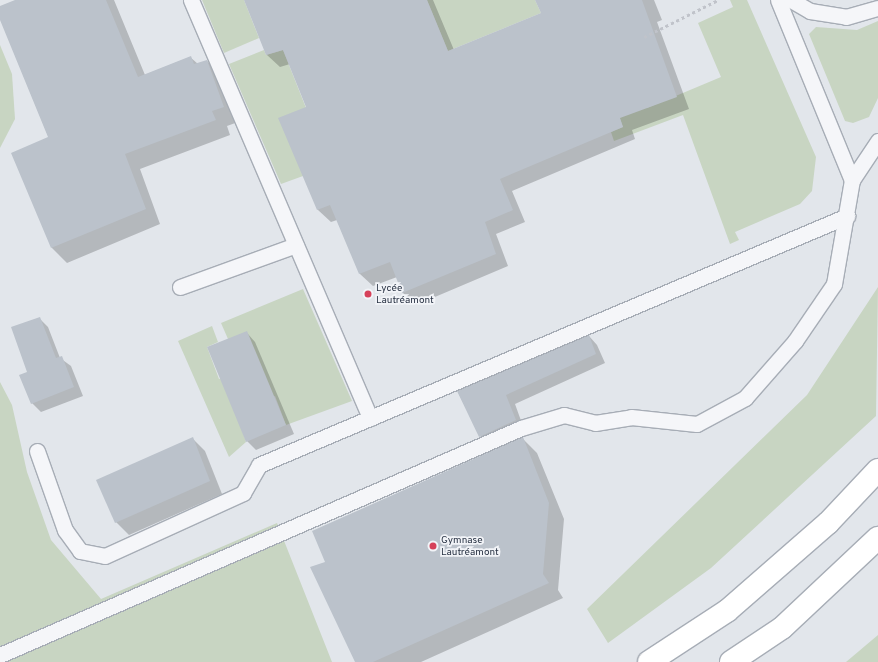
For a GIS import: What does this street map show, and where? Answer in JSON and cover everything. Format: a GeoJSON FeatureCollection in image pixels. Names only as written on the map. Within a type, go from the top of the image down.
{"type":"FeatureCollection","features":[{"type":"Feature","properties":{"kind":"main road"},"geometry":{"type":"LineString","coordinates":[[649,662],[727,612],[828,523],[878,470]]}},
{"type":"Feature","properties":{"kind":"main road"},"geometry":{"type":"LineString","coordinates":[[731,662],[782,628],[878,538]]}},
{"type":"Feature","properties":{"kind":"lane"},"geometry":{"type":"LineString","coordinates":[[191,0],[370,418]]}},
{"type":"Feature","properties":{"kind":"lane"},"geometry":{"type":"LineString","coordinates":[[778,0],[852,180]]}},
{"type":"Feature","properties":{"kind":"lane"},"geometry":{"type":"LineString","coordinates":[[791,0],[810,11],[846,17],[878,8]]}},
{"type":"Feature","properties":{"kind":"lane"},"geometry":{"type":"LineString","coordinates":[[0,655],[521,428],[564,415],[595,422],[631,417],[697,424],[745,398],[795,341],[834,284],[847,216],[852,180],[878,141]]}},
{"type":"Feature","properties":{"kind":"lane"},"geometry":{"type":"LineString","coordinates":[[37,451],[65,530],[80,551],[105,556],[243,493],[259,464],[847,216]]}},
{"type":"Feature","properties":{"kind":"lane"},"geometry":{"type":"LineString","coordinates":[[180,287],[296,245]]}},
{"type":"Feature","properties":{"kind":"path"},"geometry":{"type":"LineString","coordinates":[[644,38],[718,0]]}},
{"type":"Feature","properties":{"kind":"green space"},"geometry":{"type":"Polygon","coordinates":[[[202,0],[244,0],[259,38],[224,53],[202,0]]]}},
{"type":"Feature","properties":{"kind":"green space"},"geometry":{"type":"Polygon","coordinates":[[[427,0],[535,0],[541,13],[448,51],[427,0]]]}},
{"type":"Feature","properties":{"kind":"green space"},"geometry":{"type":"Polygon","coordinates":[[[730,0],[747,0],[816,157],[812,191],[800,204],[735,232],[739,240],[730,244],[683,115],[614,141],[611,132],[623,127],[611,94],[647,108],[721,77],[698,23],[733,7],[730,0]]]}},
{"type":"Feature","properties":{"kind":"green space"},"geometry":{"type":"Polygon","coordinates":[[[878,21],[878,98],[869,117],[853,123],[845,121],[809,34],[816,27],[857,30],[878,21]]]}},
{"type":"Feature","properties":{"kind":"green space"},"geometry":{"type":"Polygon","coordinates":[[[0,45],[12,74],[15,119],[0,148],[0,45]]]}},
{"type":"Feature","properties":{"kind":"green space"},"geometry":{"type":"Polygon","coordinates":[[[264,50],[266,55],[283,50],[308,113],[303,176],[281,184],[229,64],[264,50]]]}},
{"type":"Feature","properties":{"kind":"green space"},"geometry":{"type":"Polygon","coordinates":[[[878,287],[876,416],[711,568],[608,643],[587,609],[807,395],[878,287]]]}},
{"type":"Feature","properties":{"kind":"green space"},"geometry":{"type":"Polygon","coordinates":[[[303,289],[352,401],[286,425],[275,396],[270,398],[228,339],[221,323],[303,289]]]}},
{"type":"Feature","properties":{"kind":"green space"},"geometry":{"type":"Polygon","coordinates":[[[212,326],[218,342],[207,347],[219,379],[225,377],[246,442],[229,457],[178,341],[212,326]]]}},
{"type":"Feature","properties":{"kind":"green space"},"geometry":{"type":"Polygon","coordinates":[[[0,382],[12,405],[27,472],[51,540],[101,599],[277,523],[332,662],[0,662],[0,382]]]}},
{"type":"Feature","properties":{"kind":"green space"},"geometry":{"type":"Polygon","coordinates":[[[878,635],[878,662],[846,662],[878,635]]]}},
{"type":"Feature","properties":{"kind":"building"},"geometry":{"type":"Polygon","coordinates":[[[15,0],[106,0],[138,77],[191,56],[194,64],[207,60],[224,107],[212,111],[216,120],[125,154],[146,209],[51,248],[11,153],[48,137],[0,20],[0,6],[15,0]]]}},
{"type":"Feature","properties":{"kind":"building"},"geometry":{"type":"Polygon","coordinates":[[[244,0],[427,0],[448,51],[541,13],[535,0],[642,0],[677,97],[620,118],[623,127],[500,179],[513,210],[485,222],[496,254],[402,293],[390,262],[359,274],[330,205],[317,210],[278,118],[306,107],[283,50],[266,55],[244,0]]]}},
{"type":"Feature","properties":{"kind":"building"},"geometry":{"type":"Polygon","coordinates":[[[40,317],[56,358],[62,356],[74,387],[31,404],[19,375],[27,372],[11,327],[40,317]]]}},
{"type":"Feature","properties":{"kind":"building"},"geometry":{"type":"Polygon","coordinates":[[[247,331],[286,425],[246,442],[207,347],[247,331]]]}},
{"type":"Feature","properties":{"kind":"building"},"geometry":{"type":"Polygon","coordinates":[[[589,335],[596,354],[506,395],[516,420],[479,437],[457,391],[589,335]]]}},
{"type":"Feature","properties":{"kind":"building"},"geometry":{"type":"Polygon","coordinates":[[[193,437],[210,481],[115,523],[96,480],[193,437]]]}},
{"type":"Feature","properties":{"kind":"building","name":"Gymnase Lautréamont"},"geometry":{"type":"Polygon","coordinates":[[[523,437],[549,503],[543,574],[549,583],[373,662],[355,662],[310,567],[325,562],[312,531],[523,437]]]}},
{"type":"Feature","properties":{"kind":"place","name":"Lycée Lautréamont"},"geometry":{"type":"Point","coordinates":[368,294]}},
{"type":"Feature","properties":{"kind":"place","name":"Gymnase Lautréamont"},"geometry":{"type":"Point","coordinates":[433,546]}}]}
